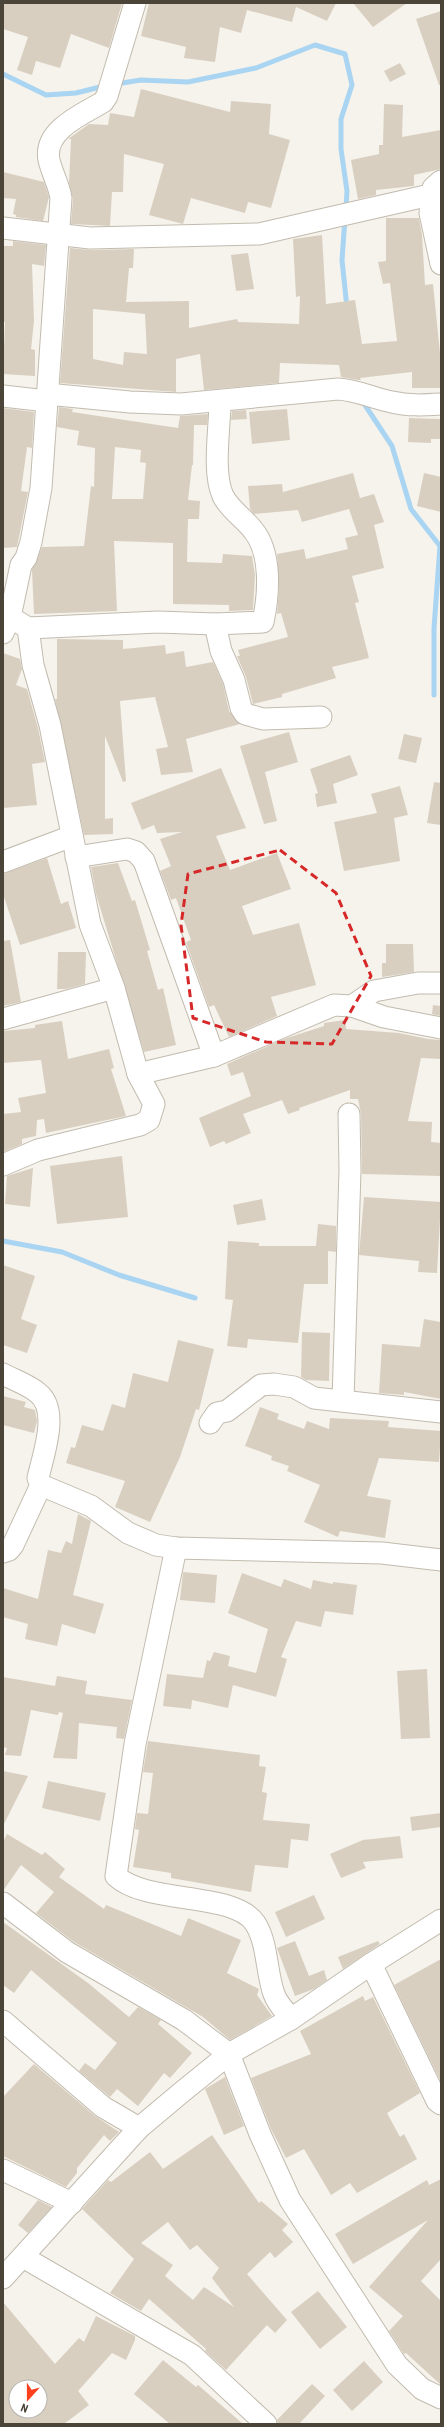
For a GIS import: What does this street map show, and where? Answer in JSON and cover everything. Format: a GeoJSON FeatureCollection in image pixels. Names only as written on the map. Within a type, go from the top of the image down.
{"type":"FeatureCollection","features":[{"type":"Feature","properties":{"kind":"street"},"geometry":{"type":"LineString","coordinates":[[135,3],[107,96],[103,102],[63,126],[54,136],[50,147],[49,159],[62,198],[41,488],[31,542],[26,558],[12,565],[6,625],[28,628],[158,622],[215,624],[263,622],[268,599],[264,547],[254,531],[230,506],[221,488],[218,475],[220,401]]}},
{"type":"Feature","properties":{"kind":"street"},"geometry":{"type":"LineString","coordinates":[[3,228],[59,236],[90,238],[259,234],[436,188],[430,213],[441,264]]}},
{"type":"Feature","properties":{"kind":"street"},"geometry":{"type":"LineString","coordinates":[[3,396],[181,404],[338,389],[349,390],[407,404],[441,404]]}},
{"type":"Feature","properties":{"kind":"street"},"geometry":{"type":"LineString","coordinates":[[215,624],[221,651],[234,680],[245,714],[263,719],[321,717]]}},
{"type":"Feature","properties":{"kind":"street"},"geometry":{"type":"LineString","coordinates":[[3,1165],[38,1150],[144,1123],[152,1116],[154,1104],[138,1074],[114,988],[90,924],[50,725],[33,665],[28,628]]}},
{"type":"Feature","properties":{"kind":"street"},"geometry":{"type":"LineString","coordinates":[[3,862],[72,836]]}},
{"type":"Feature","properties":{"kind":"street"},"geometry":{"type":"LineString","coordinates":[[76,857],[127,850],[136,852],[144,861],[214,1056]]}},
{"type":"Feature","properties":{"kind":"street"},"geometry":{"type":"LineString","coordinates":[[352,1006],[374,992],[418,983],[441,983]]}},
{"type":"Feature","properties":{"kind":"street"},"geometry":{"type":"LineString","coordinates":[[3,1019],[114,988]]}},
{"type":"Feature","properties":{"kind":"street"},"geometry":{"type":"LineString","coordinates":[[138,1074],[214,1056],[334,1005],[352,1006],[384,1017],[441,1028]]}},
{"type":"Feature","properties":{"kind":"street"},"geometry":{"type":"LineString","coordinates":[[343,1401],[350,1170],[349,1114]]}},
{"type":"Feature","properties":{"kind":"street"},"geometry":{"type":"LineString","coordinates":[[3,1374],[39,1393],[47,1405],[50,1421],[38,1478],[41,1485],[92,1506],[139,1539],[176,1548],[382,1553],[441,1560]]}},
{"type":"Feature","properties":{"kind":"street"},"geometry":{"type":"LineString","coordinates":[[210,1422],[217,1413],[227,1411],[262,1385],[274,1384],[294,1387],[314,1398],[441,1412]]}},
{"type":"Feature","properties":{"kind":"street"},"geometry":{"type":"LineString","coordinates":[[3,1552],[9,1550],[13,1545],[41,1485]]}},
{"type":"Feature","properties":{"kind":"street"},"geometry":{"type":"LineString","coordinates":[[176,1548],[135,1744],[116,1876],[133,1887],[244,1912],[255,1923],[261,1938],[274,1995],[291,2019]]}},
{"type":"Feature","properties":{"kind":"street"},"geometry":{"type":"LineString","coordinates":[[3,1903],[67,1952],[184,2020],[229,2054],[260,2134],[290,2200],[397,2365],[422,2389],[441,2398]]}},
{"type":"Feature","properties":{"kind":"street"},"geometry":{"type":"LineString","coordinates":[[3,2278],[139,2128],[229,2054],[291,2019],[371,1964],[441,1920]]}},
{"type":"Feature","properties":{"kind":"street"},"geometry":{"type":"LineString","coordinates":[[371,1964],[437,2101],[441,2104]]}},
{"type":"Feature","properties":{"kind":"street"},"geometry":{"type":"LineString","coordinates":[[6,2030],[103,2106],[139,2128]]}},
{"type":"Feature","properties":{"kind":"street"},"geometry":{"type":"LineString","coordinates":[[3,2170],[72,2203]]}},
{"type":"Feature","properties":{"kind":"street"},"geometry":{"type":"LineString","coordinates":[[23,2257],[192,2355],[266,2424]]}},
{"type":"Feature","properties":{"kind":"highlighted area"},"geometry":{"type":"Polygon","coordinates":[[[280,850],[336,893],[371,976],[332,1044],[266,1042],[193,1018],[181,925],[188,874],[280,850]]]}},
{"type":"Feature","properties":{"kind":"building"},"geometry":{"type":"Polygon","coordinates":[[[3,3],[122,3],[109,48],[71,34],[60,68],[36,61],[32,75],[17,70],[28,37],[3,29],[3,3]]]}},
{"type":"Feature","properties":{"kind":"building"},"geometry":{"type":"Polygon","coordinates":[[[149,3],[336,3],[327,21],[296,7],[292,22],[247,10],[241,33],[220,27],[215,62],[184,58],[186,47],[141,36],[149,3]]]}},
{"type":"Feature","properties":{"kind":"building"},"geometry":{"type":"Polygon","coordinates":[[[353,3],[407,3],[373,27],[353,3]]]}},
{"type":"Feature","properties":{"kind":"building"},"geometry":{"type":"Polygon","coordinates":[[[441,11],[441,85],[439,85],[416,19],[441,11]]]}},
{"type":"Feature","properties":{"kind":"building"},"geometry":{"type":"Polygon","coordinates":[[[400,63],[406,74],[390,82],[384,71],[400,63]]]}},
{"type":"Feature","properties":{"kind":"building"},"geometry":{"type":"Polygon","coordinates":[[[141,89],[230,112],[231,101],[271,104],[269,134],[290,140],[271,208],[248,202],[245,213],[191,198],[183,224],[149,215],[164,164],[124,154],[123,192],[112,192],[110,226],[71,224],[73,199],[69,183],[71,139],[68,139],[89,124],[108,125],[110,113],[134,117],[141,89]]]}},
{"type":"Feature","properties":{"kind":"building"},"geometry":{"type":"Polygon","coordinates":[[[384,104],[403,105],[402,137],[441,130],[441,169],[414,175],[414,186],[376,190],[376,195],[358,199],[351,160],[379,154],[379,145],[383,145],[384,104]]]}},
{"type":"Feature","properties":{"kind":"building"},"geometry":{"type":"Polygon","coordinates":[[[3,172],[44,182],[49,197],[43,221],[16,217],[16,215],[13,214],[16,199],[3,198],[3,172]]]}},
{"type":"Feature","properties":{"kind":"building"},"geometry":{"type":"Polygon","coordinates":[[[386,218],[419,218],[422,235],[425,285],[433,284],[441,363],[441,388],[412,388],[412,372],[360,378],[361,380],[358,380],[341,377],[339,365],[280,363],[279,383],[204,390],[200,354],[176,359],[176,392],[60,383],[70,248],[90,250],[134,249],[133,268],[129,268],[126,302],[189,301],[189,328],[237,319],[238,322],[299,324],[300,296],[296,297],[293,239],[322,235],[326,304],[355,300],[362,344],[397,341],[390,283],[383,284],[378,262],[386,261],[386,218]],[[93,309],[93,359],[123,365],[124,352],[147,354],[145,314],[93,309]]]}},
{"type":"Feature","properties":{"kind":"building"},"geometry":{"type":"Polygon","coordinates":[[[13,241],[46,245],[44,266],[32,264],[34,321],[31,349],[35,350],[35,376],[3,374],[5,322],[3,322],[3,246],[13,246],[13,241]]]}},
{"type":"Feature","properties":{"kind":"building"},"geometry":{"type":"Polygon","coordinates":[[[248,253],[254,289],[236,291],[231,255],[248,253]]]}},
{"type":"Feature","properties":{"kind":"building"},"geometry":{"type":"Polygon","coordinates":[[[59,407],[73,409],[72,412],[178,428],[180,416],[208,414],[207,425],[194,425],[193,465],[188,500],[200,501],[199,519],[188,519],[187,562],[222,563],[223,554],[252,556],[255,575],[253,610],[229,611],[229,605],[173,604],[173,543],[114,541],[117,611],[34,614],[32,570],[42,547],[84,546],[91,486],[94,487],[95,448],[77,445],[79,431],[57,427],[59,407]],[[115,447],[112,499],[143,499],[146,463],[140,462],[141,450],[115,447]]]}},
{"type":"Feature","properties":{"kind":"building"},"geometry":{"type":"Polygon","coordinates":[[[3,408],[34,412],[32,448],[27,447],[21,491],[28,492],[17,547],[3,548],[3,408]]]}},
{"type":"Feature","properties":{"kind":"building"},"geometry":{"type":"Polygon","coordinates":[[[287,409],[290,440],[252,444],[249,412],[287,409]]]}},
{"type":"Feature","properties":{"kind":"building"},"geometry":{"type":"Polygon","coordinates":[[[246,410],[247,419],[231,420],[232,411],[246,410]]]}},
{"type":"Feature","properties":{"kind":"building"},"geometry":{"type":"Polygon","coordinates":[[[409,418],[441,419],[441,439],[431,439],[431,443],[408,442],[409,418]]]}},
{"type":"Feature","properties":{"kind":"building"},"geometry":{"type":"Polygon","coordinates":[[[353,473],[360,498],[374,494],[384,522],[374,525],[384,568],[352,576],[359,602],[355,603],[369,658],[332,667],[336,678],[282,694],[282,697],[253,704],[246,677],[237,656],[240,656],[238,650],[288,637],[281,613],[277,614],[279,587],[277,554],[304,549],[306,559],[348,549],[345,538],[358,535],[349,509],[302,522],[298,510],[254,514],[250,509],[248,486],[282,484],[283,492],[353,473]]]}},
{"type":"Feature","properties":{"kind":"building"},"geometry":{"type":"Polygon","coordinates":[[[424,473],[441,477],[441,512],[417,506],[424,473]]]}},
{"type":"Feature","properties":{"kind":"building"},"geometry":{"type":"Polygon","coordinates":[[[57,639],[123,640],[123,649],[165,645],[166,654],[184,651],[186,667],[213,662],[223,684],[229,711],[240,724],[186,739],[193,772],[161,775],[156,749],[168,747],[155,697],[120,701],[126,781],[123,782],[105,736],[105,819],[113,818],[113,834],[84,835],[55,699],[57,699],[57,639]]]}},
{"type":"Feature","properties":{"kind":"building"},"geometry":{"type":"Polygon","coordinates":[[[3,653],[20,659],[22,669],[16,685],[27,689],[38,728],[45,762],[32,764],[37,805],[3,808],[3,653]]]}},
{"type":"Feature","properties":{"kind":"building"},"geometry":{"type":"Polygon","coordinates":[[[289,732],[298,762],[265,772],[277,821],[264,824],[240,746],[289,732]]]}},
{"type":"Feature","properties":{"kind":"building"},"geometry":{"type":"Polygon","coordinates":[[[404,734],[422,738],[416,763],[398,759],[404,734]]]}},
{"type":"Feature","properties":{"kind":"building"},"geometry":{"type":"Polygon","coordinates":[[[350,755],[358,775],[333,784],[337,803],[317,807],[315,794],[318,793],[310,769],[350,755]]]}},
{"type":"Feature","properties":{"kind":"building"},"geometry":{"type":"Polygon","coordinates":[[[221,768],[246,828],[216,836],[230,870],[277,853],[291,889],[242,906],[253,935],[299,923],[316,985],[271,997],[277,1016],[229,1037],[214,1005],[209,1007],[186,942],[191,940],[176,898],[171,900],[160,871],[171,866],[160,839],[182,832],[157,833],[154,825],[142,830],[131,803],[221,768]]]}},
{"type":"Feature","properties":{"kind":"building"},"geometry":{"type":"Polygon","coordinates":[[[434,782],[441,783],[441,825],[427,823],[434,782]]]}},
{"type":"Feature","properties":{"kind":"building"},"geometry":{"type":"Polygon","coordinates":[[[400,786],[408,815],[394,818],[400,861],[344,871],[334,822],[377,813],[371,794],[400,786]]]}},
{"type":"Feature","properties":{"kind":"building"},"geometry":{"type":"Polygon","coordinates":[[[47,858],[61,904],[68,901],[76,928],[20,945],[3,894],[3,874],[47,858]]]}},
{"type":"Feature","properties":{"kind":"building"},"geometry":{"type":"Polygon","coordinates":[[[118,863],[132,901],[135,900],[150,950],[147,951],[158,990],[163,988],[176,1045],[144,1052],[96,894],[91,867],[118,863]]]}},
{"type":"Feature","properties":{"kind":"building"},"geometry":{"type":"Polygon","coordinates":[[[10,940],[21,1002],[3,1006],[3,941],[10,940]]]}},
{"type":"Feature","properties":{"kind":"building"},"geometry":{"type":"Polygon","coordinates":[[[386,944],[413,944],[414,972],[382,977],[382,963],[386,963],[386,944]]]}},
{"type":"Feature","properties":{"kind":"building"},"geometry":{"type":"Polygon","coordinates":[[[58,952],[86,952],[85,984],[66,989],[57,989],[58,952]]]}},
{"type":"Feature","properties":{"kind":"building"},"geometry":{"type":"Polygon","coordinates":[[[433,1005],[441,1006],[441,1016],[432,1014],[433,1005]]]}},
{"type":"Feature","properties":{"kind":"building"},"geometry":{"type":"Polygon","coordinates":[[[345,1020],[346,1029],[399,1033],[441,1040],[441,1059],[421,1058],[408,1121],[432,1122],[431,1142],[441,1143],[441,1176],[362,1174],[361,1114],[358,1099],[350,1099],[350,1090],[299,1108],[300,1110],[288,1114],[282,1100],[243,1114],[251,1133],[226,1144],[224,1141],[210,1147],[199,1118],[251,1096],[243,1072],[231,1076],[227,1064],[284,1039],[324,1026],[324,1023],[345,1020]]]}},
{"type":"Feature","properties":{"kind":"building"},"geometry":{"type":"Polygon","coordinates":[[[62,1021],[68,1059],[109,1049],[114,1068],[111,1069],[126,1116],[46,1133],[44,1119],[37,1120],[36,1136],[22,1139],[22,1144],[3,1152],[3,1114],[21,1112],[18,1098],[46,1093],[41,1060],[3,1063],[3,1031],[35,1028],[35,1025],[62,1021]]]}},
{"type":"Feature","properties":{"kind":"building"},"geometry":{"type":"Polygon","coordinates":[[[122,1156],[128,1217],[57,1224],[50,1166],[122,1156]]]}},
{"type":"Feature","properties":{"kind":"building"},"geometry":{"type":"Polygon","coordinates":[[[33,1168],[30,1207],[5,1204],[7,1176],[33,1168]]]}},
{"type":"Feature","properties":{"kind":"building"},"geometry":{"type":"Polygon","coordinates":[[[364,1197],[441,1202],[437,1273],[418,1272],[419,1261],[359,1255],[364,1197]]]}},
{"type":"Feature","properties":{"kind":"building"},"geometry":{"type":"Polygon","coordinates":[[[262,1199],[266,1220],[237,1225],[233,1205],[262,1199]]]}},
{"type":"Feature","properties":{"kind":"building"},"geometry":{"type":"Polygon","coordinates":[[[318,1224],[336,1226],[336,1252],[328,1251],[328,1284],[304,1284],[298,1343],[248,1339],[247,1348],[227,1346],[233,1300],[225,1299],[228,1241],[259,1243],[259,1246],[316,1246],[318,1224]]]}},
{"type":"Feature","properties":{"kind":"building"},"geometry":{"type":"Polygon","coordinates":[[[3,1265],[35,1276],[21,1319],[37,1325],[27,1353],[3,1345],[3,1265]]]}},
{"type":"Feature","properties":{"kind":"building"},"geometry":{"type":"Polygon","coordinates":[[[424,1319],[441,1322],[441,1399],[404,1392],[404,1395],[379,1393],[382,1344],[420,1347],[424,1319]]]}},
{"type":"Feature","properties":{"kind":"building"},"geometry":{"type":"Polygon","coordinates":[[[302,1332],[330,1333],[329,1381],[306,1380],[301,1377],[302,1332]]]}},
{"type":"Feature","properties":{"kind":"building"},"geometry":{"type":"Polygon","coordinates":[[[178,1340],[214,1349],[199,1410],[196,1409],[180,1457],[150,1522],[115,1507],[125,1481],[66,1463],[71,1447],[75,1448],[82,1425],[103,1431],[112,1404],[125,1408],[133,1373],[168,1382],[178,1340]]]}},
{"type":"Feature","properties":{"kind":"building"},"geometry":{"type":"Polygon","coordinates":[[[3,1396],[26,1402],[24,1407],[35,1410],[37,1421],[34,1433],[3,1425],[3,1396]]]}},
{"type":"Feature","properties":{"kind":"building"},"geometry":{"type":"Polygon","coordinates":[[[260,1407],[279,1414],[277,1419],[304,1429],[307,1421],[329,1429],[330,1418],[389,1421],[388,1427],[441,1431],[439,1462],[379,1458],[367,1496],[391,1500],[385,1538],[340,1531],[338,1537],[304,1522],[320,1485],[287,1471],[289,1466],[271,1460],[272,1456],[245,1446],[260,1407]]]}},
{"type":"Feature","properties":{"kind":"building"},"geometry":{"type":"Polygon","coordinates":[[[78,1514],[91,1521],[73,1595],[104,1604],[95,1634],[62,1624],[57,1646],[25,1639],[28,1624],[3,1617],[3,1588],[38,1599],[48,1550],[61,1553],[66,1541],[72,1544],[78,1514]]]}},
{"type":"Feature","properties":{"kind":"building"},"geometry":{"type":"Polygon","coordinates":[[[183,1572],[217,1575],[215,1603],[180,1600],[183,1572]]]}},
{"type":"Feature","properties":{"kind":"building"},"geometry":{"type":"Polygon","coordinates":[[[242,1573],[281,1587],[284,1579],[311,1589],[313,1580],[333,1584],[333,1582],[357,1585],[353,1615],[325,1611],[321,1627],[296,1621],[281,1657],[287,1659],[276,1697],[233,1685],[228,1708],[192,1700],[191,1709],[163,1706],[167,1674],[203,1678],[207,1660],[210,1661],[214,1652],[230,1656],[228,1666],[256,1673],[268,1629],[228,1613],[242,1573]]]}},
{"type":"Feature","properties":{"kind":"building"},"geometry":{"type":"Polygon","coordinates":[[[427,1669],[430,1738],[401,1739],[397,1671],[427,1669]]]}},
{"type":"Feature","properties":{"kind":"building"},"geometry":{"type":"Polygon","coordinates":[[[57,1676],[87,1681],[85,1694],[132,1700],[124,1739],[116,1738],[117,1727],[79,1723],[77,1759],[53,1758],[63,1713],[59,1712],[58,1715],[31,1710],[21,1756],[5,1755],[7,1748],[3,1747],[3,1677],[55,1686],[57,1676]]]}},
{"type":"Feature","properties":{"kind":"building"},"geometry":{"type":"Polygon","coordinates":[[[148,1741],[260,1755],[259,1766],[266,1767],[262,1792],[267,1793],[263,1820],[310,1824],[308,1841],[291,1839],[288,1868],[255,1865],[251,1892],[171,1878],[171,1873],[133,1867],[139,1830],[135,1829],[137,1813],[148,1814],[153,1773],[143,1772],[148,1741]]]}},
{"type":"Feature","properties":{"kind":"building"},"geometry":{"type":"Polygon","coordinates":[[[3,1771],[28,1776],[3,1826],[3,1771]]]}},
{"type":"Feature","properties":{"kind":"building"},"geometry":{"type":"Polygon","coordinates":[[[48,1781],[106,1793],[100,1821],[42,1808],[48,1781]]]}},
{"type":"Feature","properties":{"kind":"building"},"geometry":{"type":"Polygon","coordinates":[[[441,1813],[441,1827],[412,1831],[410,1817],[441,1813]]]}},
{"type":"Feature","properties":{"kind":"building"},"geometry":{"type":"Polygon","coordinates":[[[7,1834],[42,1855],[45,1852],[65,1869],[59,1877],[104,1909],[106,1905],[181,1936],[188,1918],[241,1940],[227,1973],[259,1989],[257,1995],[272,2016],[230,2040],[203,2017],[74,1942],[36,1913],[54,1892],[21,1865],[3,1891],[3,1842],[7,1834]]]}},
{"type":"Feature","properties":{"kind":"building"},"geometry":{"type":"Polygon","coordinates":[[[400,1836],[403,1858],[363,1862],[366,1868],[341,1878],[330,1854],[363,1840],[400,1836]]]}},
{"type":"Feature","properties":{"kind":"building"},"geometry":{"type":"Polygon","coordinates":[[[314,1895],[325,1919],[286,1937],[275,1912],[314,1895]]]}},
{"type":"Feature","properties":{"kind":"building"},"geometry":{"type":"Polygon","coordinates":[[[3,1922],[88,1983],[129,2017],[138,2007],[161,2020],[158,2024],[192,2053],[170,2078],[164,2073],[138,2106],[117,2089],[110,2097],[79,2071],[85,2063],[95,2070],[117,2043],[31,1970],[14,1993],[3,1985],[3,1922]]]}},
{"type":"Feature","properties":{"kind":"building"},"geometry":{"type":"Polygon","coordinates":[[[295,1941],[309,1976],[324,1970],[327,1980],[314,1989],[295,1996],[277,1948],[295,1941]]]}},
{"type":"Feature","properties":{"kind":"building"},"geometry":{"type":"Polygon","coordinates":[[[378,1941],[380,1944],[343,1969],[338,1957],[378,1941]]]}},
{"type":"Feature","properties":{"kind":"building"},"geometry":{"type":"Polygon","coordinates":[[[441,1959],[441,2080],[440,2080],[394,1985],[441,1959]]]}},
{"type":"Feature","properties":{"kind":"building"},"geometry":{"type":"Polygon","coordinates":[[[363,1996],[365,2001],[373,1997],[420,2093],[387,2113],[400,2137],[404,2134],[417,2159],[357,2193],[350,2183],[331,2195],[304,2149],[286,2158],[271,2129],[251,2078],[311,2054],[300,2031],[363,1996]]]}},
{"type":"Feature","properties":{"kind":"building"},"geometry":{"type":"Polygon","coordinates":[[[34,2064],[95,2116],[119,2132],[110,2141],[104,2135],[77,2168],[77,2173],[66,2187],[3,2156],[3,2097],[34,2064]]]}},
{"type":"Feature","properties":{"kind":"building"},"geometry":{"type":"Polygon","coordinates":[[[225,2077],[244,2126],[224,2135],[205,2089],[225,2077]]]}},
{"type":"Feature","properties":{"kind":"building"},"geometry":{"type":"Polygon","coordinates":[[[212,2135],[259,2203],[261,2201],[288,2224],[282,2230],[293,2242],[275,2258],[270,2252],[247,2274],[287,2320],[275,2333],[267,2325],[226,2370],[205,2351],[206,2349],[149,2299],[141,2311],[110,2293],[134,2259],[82,2209],[108,2180],[111,2182],[150,2152],[163,2169],[212,2135]],[[168,2222],[141,2243],[173,2265],[165,2276],[193,2300],[204,2287],[234,2307],[212,2278],[219,2268],[197,2245],[190,2250],[168,2222]]]}},
{"type":"Feature","properties":{"kind":"building"},"geometry":{"type":"Polygon","coordinates":[[[441,2179],[441,2259],[421,2281],[441,2301],[441,2385],[406,2353],[404,2354],[389,2331],[403,2316],[369,2287],[428,2220],[353,2264],[335,2234],[427,2180],[429,2185],[441,2179]]]}},
{"type":"Feature","properties":{"kind":"building"},"geometry":{"type":"Polygon","coordinates":[[[38,2200],[52,2207],[28,2233],[18,2225],[38,2200]]]}},
{"type":"Feature","properties":{"kind":"building"},"geometry":{"type":"Polygon","coordinates":[[[318,2291],[347,2327],[320,2349],[291,2312],[318,2291]]]}},
{"type":"Feature","properties":{"kind":"building"},"geometry":{"type":"Polygon","coordinates":[[[3,2302],[55,2364],[79,2338],[84,2342],[96,2316],[135,2336],[135,2340],[126,2360],[112,2353],[78,2391],[89,2405],[64,2424],[3,2424],[3,2302]]]}},
{"type":"Feature","properties":{"kind":"building"},"geometry":{"type":"Polygon","coordinates":[[[163,2360],[196,2387],[198,2385],[243,2424],[170,2424],[134,2394],[163,2360]]]}},
{"type":"Feature","properties":{"kind":"building"},"geometry":{"type":"Polygon","coordinates":[[[364,2361],[383,2382],[352,2411],[333,2390],[364,2361]]]}},
{"type":"Feature","properties":{"kind":"building"},"geometry":{"type":"Polygon","coordinates":[[[312,2384],[325,2396],[299,2424],[278,2424],[277,2420],[312,2384]]]}},
{"type":"Feature","properties":{"kind":"waterway"},"geometry":{"type":"LineString","coordinates":[[116,84],[141,80],[188,82],[256,68],[315,45],[345,54],[352,85],[341,119],[341,149],[347,191],[346,208]]}},
{"type":"Feature","properties":{"kind":"waterway"},"geometry":{"type":"LineString","coordinates":[[3,74],[46,95],[76,93],[104,86]]}},
{"type":"Feature","properties":{"kind":"waterway"},"geometry":{"type":"LineString","coordinates":[[345,218],[342,260],[347,308]]}},
{"type":"Feature","properties":{"kind":"waterway"},"geometry":{"type":"LineString","coordinates":[[361,399],[392,446],[411,509],[440,546],[434,628],[434,695]]}},
{"type":"Feature","properties":{"kind":"waterway"},"geometry":{"type":"LineString","coordinates":[[3,1241],[62,1252],[119,1275],[195,1298]]}}]}
